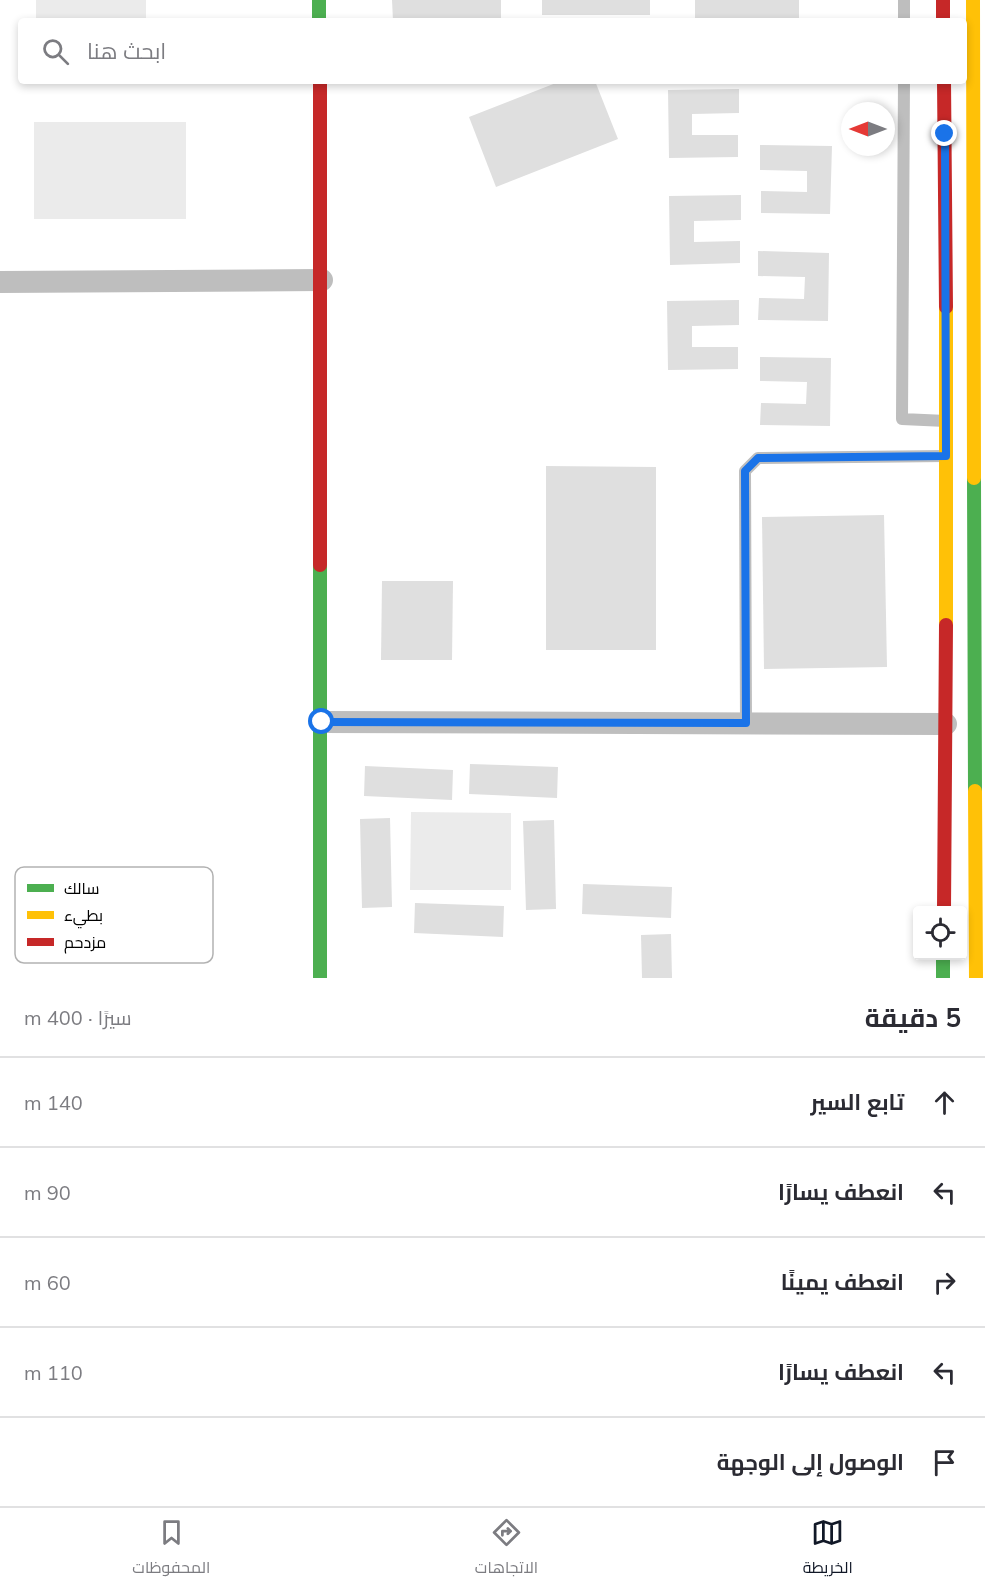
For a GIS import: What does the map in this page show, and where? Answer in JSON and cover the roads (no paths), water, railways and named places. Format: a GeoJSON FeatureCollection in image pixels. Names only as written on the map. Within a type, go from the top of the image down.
{"type":"FeatureCollection","features":[{"type":"Feature","properties":{"kind":"street"},"geometry":{"type":"LineString","coordinates":[[319,0],[320,18]]}},
{"type":"Feature","properties":{"kind":"street"},"geometry":{"type":"LineString","coordinates":[[943,0],[944,18]]}},
{"type":"Feature","properties":{"kind":"street"},"geometry":{"type":"LineString","coordinates":[[967,30],[973,0]]}},
{"type":"Feature","properties":{"kind":"street"},"geometry":{"type":"LineString","coordinates":[[320,84],[322,722],[320,978]]}},
{"type":"Feature","properties":{"kind":"street"},"geometry":{"type":"LineString","coordinates":[[944,906],[946,723],[960,456],[980,395],[974,131],[956,84]]}},
{"type":"Feature","properties":{"kind":"street"},"geometry":{"type":"LineString","coordinates":[[956,84],[945,134],[947,421],[960,456],[980,724],[976,978]]}},
{"type":"Feature","properties":{"kind":"street"},"geometry":{"type":"LineString","coordinates":[[945,134],[974,131]]}},
{"type":"Feature","properties":{"kind":"street"},"geometry":{"type":"LineString","coordinates":[[0,282],[322,280]]}},
{"type":"Feature","properties":{"kind":"street"},"geometry":{"type":"LineString","coordinates":[[322,722],[946,723]]}},
{"type":"Feature","properties":{"kind":"street"},"geometry":{"type":"LineString","coordinates":[[943,960],[943,978]]}},
{"type":"Feature","properties":{"kind":"lane"},"geometry":{"type":"LineString","coordinates":[[904,0],[904,18]]}},
{"type":"Feature","properties":{"kind":"lane"},"geometry":{"type":"LineString","coordinates":[[904,84],[902,419],[947,421]]}},
{"type":"Feature","properties":{"kind":"lane"},"geometry":{"type":"LineString","coordinates":[[746,723],[745,471],[758,458],[960,456]]}}]}
